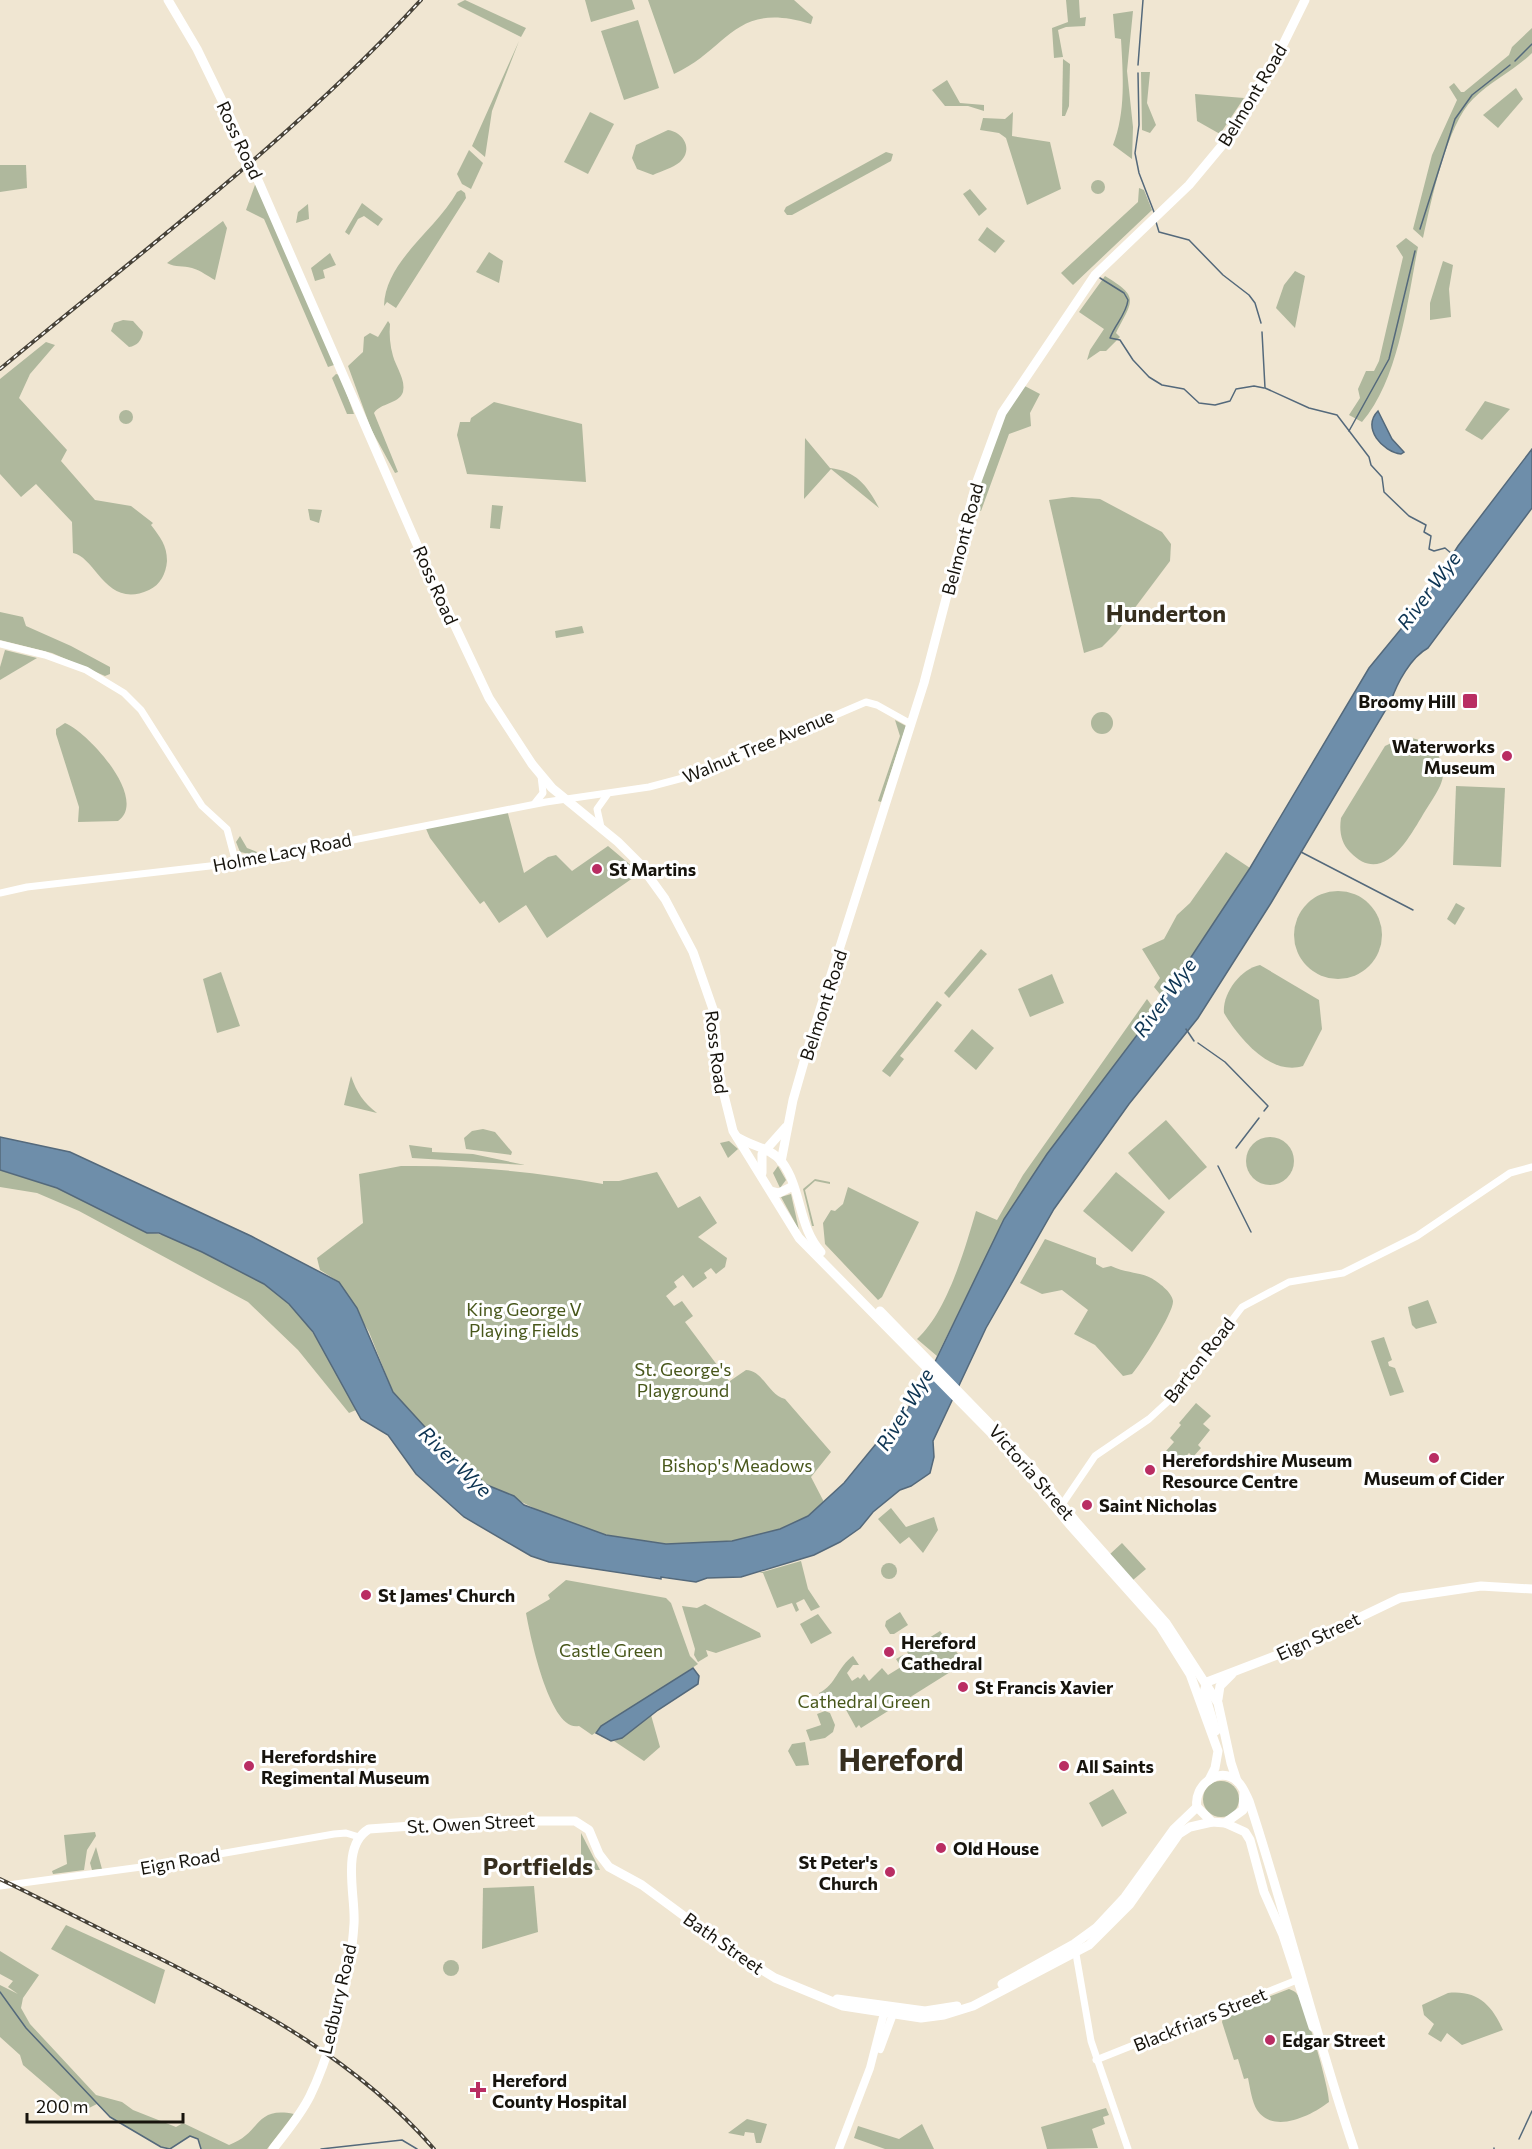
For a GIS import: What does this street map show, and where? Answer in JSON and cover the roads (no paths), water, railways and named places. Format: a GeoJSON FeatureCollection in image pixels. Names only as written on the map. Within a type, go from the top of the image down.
{"type":"FeatureCollection","features":[{"type":"Feature","properties":{"kind":"highway","name":"Ross Road"},"geometry":{"type":"LineString","coordinates":[[168,0],[197,49],[246,151],[463,645],[498,714],[541,776],[563,799],[631,854],[651,878],[693,952],[714,1012],[722,1094],[735,1136],[763,1177]]}},
{"type":"Feature","properties":{"kind":"highway","name":"Belmont Road"},"geometry":{"type":"LineString","coordinates":[[782,1162],[789,1122],[810,1041],[911,724],[976,484],[1002,412],[1095,275],[1189,185],[1234,131],[1265,80],[1305,0]]}},
{"type":"Feature","properties":{"kind":"highway"},"geometry":{"type":"LineString","coordinates":[[763,1177],[761,1160],[789,1122]]}},
{"type":"Feature","properties":{"kind":"highway"},"geometry":{"type":"LineString","coordinates":[[735,1136],[767,1149],[782,1162]]}},
{"type":"Feature","properties":{"kind":"highway","name":"Victoria Street"},"geometry":{"type":"LineString","coordinates":[[782,1162],[793,1186],[803,1220],[815,1245],[825,1259]]}},
{"type":"Feature","properties":{"kind":"highway","name":"Victoria Street"},"geometry":{"type":"LineString","coordinates":[[763,1177],[797,1235],[825,1259],[1008,1446],[1171,1642],[1190,1674],[1218,1751]]}},
{"type":"Feature","properties":{"kind":"highway"},"geometry":{"type":"LineString","coordinates":[[771,1191],[779,1193],[793,1186]]}},
{"type":"Feature","properties":{"kind":"highway"},"geometry":{"type":"LineString","coordinates":[[797,1235],[803,1220]]}},
{"type":"Feature","properties":{"kind":"highway","name":"Victoria Street"},"geometry":{"type":"LineString","coordinates":[[1060,1508],[1166,1623],[1207,1682],[1218,1703],[1231,1763],[1238,1781]]}},
{"type":"Feature","properties":{"kind":"highway","name":"Eign Street"},"geometry":{"type":"LineString","coordinates":[[1207,1682],[1298,1647],[1392,1601],[1481,1586],[1532,1589]]}},
{"type":"Feature","properties":{"kind":"highway","name":"Eign Street"},"geometry":{"type":"LineString","coordinates":[[1218,1703],[1220,1686],[1231,1675],[1242,1669]]}},
{"type":"Feature","properties":{"kind":"highway"},"geometry":{"type":"LineString","coordinates":[[889,2009],[925,2011],[960,2005],[1052,1957],[1075,1949],[1112,1913],[1174,1829],[1197,1807],[1200,1788],[1215,1768],[1218,1751],[1214,1721],[1204,1692],[1207,1682]]}},
{"type":"Feature","properties":{"kind":"highway"},"geometry":{"type":"LineString","coordinates":[[1209,1779],[1225,1776],[1238,1781],[1261,1835],[1300,1979],[1354,2149]]}},
{"type":"Feature","properties":{"kind":"highway"},"geometry":{"type":"LineString","coordinates":[[1226,1823],[1243,1810],[1244,1792]]}},
{"type":"Feature","properties":{"kind":"highway"},"geometry":{"type":"LineString","coordinates":[[1197,1807],[1212,1822]]}},
{"type":"Feature","properties":{"kind":"highway","name":"St. Owen Street"},"geometry":{"type":"LineString","coordinates":[[359,1838],[375,1828],[483,1821],[570,1820],[585,1826]]}},
{"type":"Feature","properties":{"kind":"highway"},"geometry":{"type":"LineString","coordinates":[[889,2009],[921,2018],[955,2013],[1099,1937],[1123,1912],[1179,1834],[1190,1827],[1212,1822],[1226,1823],[1245,1832],[1250,1840],[1264,1892],[1277,1917],[1300,1979]]}},
{"type":"Feature","properties":{"kind":"highway","name":"Bath Street"},"geometry":{"type":"LineString","coordinates":[[585,1826],[599,1854],[609,1867],[642,1885],[760,1969],[786,1984],[843,2006],[889,2009]]}},
{"type":"Feature","properties":{"kind":"highway","name":"Ledbury Road"},"geometry":{"type":"LineString","coordinates":[[273,2149],[309,2098],[328,2047],[339,2005],[354,1925],[352,1853],[359,1838]]}},
{"type":"Feature","properties":{"kind":"main road"},"geometry":{"type":"LineString","coordinates":[[839,2149],[870,2068],[889,2009]]}},
{"type":"Feature","properties":{"kind":"street"},"geometry":{"type":"LineString","coordinates":[[0,644],[76,666],[124,693],[141,710],[202,806],[227,829],[236,863]]}},
{"type":"Feature","properties":{"kind":"street","name":"Walnut Tree Avenue"},"geometry":{"type":"LineString","coordinates":[[563,799],[607,795],[698,774],[866,702],[877,705],[911,724]]}},
{"type":"Feature","properties":{"kind":"street"},"geometry":{"type":"LineString","coordinates":[[533,804],[540,800],[543,793],[541,776]]}},
{"type":"Feature","properties":{"kind":"street"},"geometry":{"type":"LineString","coordinates":[[601,828],[597,809],[607,795]]}},
{"type":"Feature","properties":{"kind":"street","name":"Holme Lacy Road"},"geometry":{"type":"LineString","coordinates":[[0,893],[27,887],[236,863],[563,799]]}},
{"type":"Feature","properties":{"kind":"street","name":"Barton Road"},"geometry":{"type":"LineString","coordinates":[[1060,1508],[1095,1456],[1149,1419],[1175,1395],[1238,1311],[1286,1283],[1304,1278],[1337,1276],[1404,1244],[1510,1173],[1532,1167]]}},
{"type":"Feature","properties":{"kind":"street","name":"Eign Road"},"geometry":{"type":"LineString","coordinates":[[0,1886],[148,1867],[334,1834],[346,1833],[359,1838]]}},
{"type":"Feature","properties":{"kind":"street"},"geometry":{"type":"LineString","coordinates":[[1075,1949],[1096,2060],[1128,2149]]}},
{"type":"Feature","properties":{"kind":"street","name":"Blackfriars Street"},"geometry":{"type":"LineString","coordinates":[[1096,2060],[1300,1979]]}},
{"type":"Feature","properties":{"kind":"water"},"geometry":{"type":"Polygon","coordinates":[[[1378,411],[1392,439],[1404,452],[1401,454],[1387,449],[1376,438],[1372,425],[1373,418],[1378,411]]]}},
{"type":"Feature","properties":{"kind":"water"},"geometry":{"type":"Polygon","coordinates":[[[1532,449],[1532,508],[1428,648],[1405,671],[1391,701],[1271,903],[1198,1018],[1129,1104],[1054,1209],[986,1328],[933,1441],[934,1457],[930,1473],[911,1486],[900,1490],[873,1512],[860,1528],[840,1542],[814,1555],[741,1577],[707,1578],[696,1582],[549,1562],[531,1556],[464,1517],[416,1474],[388,1435],[361,1419],[313,1332],[289,1304],[264,1284],[159,1233],[147,1233],[57,1188],[0,1170],[0,1137],[70,1152],[251,1236],[339,1282],[357,1308],[393,1392],[436,1439],[438,1449],[452,1463],[460,1462],[487,1485],[514,1496],[524,1505],[606,1535],[666,1544],[732,1541],[780,1529],[808,1516],[844,1483],[907,1410],[932,1368],[1004,1219],[1047,1154],[1159,1006],[1250,868],[1369,668],[1410,618],[1412,607],[1429,592],[1458,546],[1532,449]]]}},
{"type":"Feature","properties":{"kind":"water"},"geometry":{"type":"Polygon","coordinates":[[[693,1668],[699,1676],[698,1684],[658,1710],[622,1738],[611,1741],[596,1733],[601,1726],[693,1668]]]}},
{"type":"Feature","properties":{"kind":"waterway"},"geometry":{"type":"LineString","coordinates":[[1138,65],[1143,0]]}},
{"type":"Feature","properties":{"kind":"waterway"},"geometry":{"type":"LineString","coordinates":[[1515,61],[1532,44]]}},
{"type":"Feature","properties":{"kind":"waterway"},"geometry":{"type":"LineString","coordinates":[[1420,229],[1455,119],[1472,95],[1510,65]]}},
{"type":"Feature","properties":{"kind":"waterway"},"geometry":{"type":"LineString","coordinates":[[1138,73],[1139,125],[1135,153],[1139,173],[1154,212]]}},
{"type":"Feature","properties":{"kind":"waterway"},"geometry":{"type":"LineString","coordinates":[[1156,222],[1159,232],[1189,240],[1223,275],[1249,295],[1255,303],[1261,323]]}},
{"type":"Feature","properties":{"kind":"waterway"},"geometry":{"type":"LineString","coordinates":[[1349,431],[1389,359],[1415,251]]}},
{"type":"Feature","properties":{"kind":"waterway"},"geometry":{"type":"LineString","coordinates":[[1100,278],[1124,293],[1128,300],[1110,338],[1120,340],[1133,360],[1149,377],[1162,385],[1184,389],[1199,403],[1215,405],[1230,401],[1236,389],[1254,386],[1264,388]]}},
{"type":"Feature","properties":{"kind":"waterway","name":"River Wye"},"geometry":{"type":"LineString","coordinates":[[1262,332],[1265,388],[1309,408],[1337,415],[1369,457],[1371,465],[1382,477],[1384,492],[1409,516],[1426,525],[1424,532],[1431,536],[1429,549],[1434,551],[1445,548],[1452,554]]}},
{"type":"Feature","properties":{"kind":"waterway"},"geometry":{"type":"LineString","coordinates":[[1301,852],[1413,910]]}},
{"type":"Feature","properties":{"kind":"waterway"},"geometry":{"type":"LineString","coordinates":[[1186,1029],[1194,1041]]}},
{"type":"Feature","properties":{"kind":"waterway"},"geometry":{"type":"LineString","coordinates":[[1198,1043],[1225,1062],[1268,1106],[1264,1111]]}},
{"type":"Feature","properties":{"kind":"waterway"},"geometry":{"type":"LineString","coordinates":[[1236,1148],[1259,1118]]}},
{"type":"Feature","properties":{"kind":"waterway"},"geometry":{"type":"LineString","coordinates":[[1218,1166],[1251,1232]]}},
{"type":"Feature","properties":{"kind":"waterway"},"geometry":{"type":"LineString","coordinates":[[0,1992],[26,2028],[110,2117],[161,2147],[170,2149],[190,2136],[198,2139],[201,2149]]}},
{"type":"Feature","properties":{"kind":"waterway"},"geometry":{"type":"LineString","coordinates":[[1519,2139],[1532,2111]]}},
{"type":"Feature","properties":{"kind":"waterway"},"geometry":{"type":"LineString","coordinates":[[321,2149],[402,2140],[417,2149]]}},
{"type":"Feature","properties":{"kind":"railway"},"geometry":{"type":"LineString","coordinates":[[0,369],[270,145],[373,50],[421,0]]}},
{"type":"Feature","properties":{"kind":"railway"},"geometry":{"type":"LineString","coordinates":[[0,1879],[193,1976],[305,2039],[373,2089],[434,2149]]}},
{"type":"Feature","properties":{"kind":"place","name":"Broomy Hill"},"geometry":{"type":"Point","coordinates":[1470,701]}},
{"type":"Feature","properties":{"kind":"place","name":"Waterworks Museum"},"geometry":{"type":"Point","coordinates":[1507,756]}},
{"type":"Feature","properties":{"kind":"place","name":"St Martins"},"geometry":{"type":"Point","coordinates":[597,869]}},
{"type":"Feature","properties":{"kind":"place","name":"Museum of Cider"},"geometry":{"type":"Point","coordinates":[1434,1458]}},
{"type":"Feature","properties":{"kind":"place","name":"Herefordshire Museum Resource Centre"},"geometry":{"type":"Point","coordinates":[1150,1470]}},
{"type":"Feature","properties":{"kind":"place","name":"Saint Nicholas"},"geometry":{"type":"Point","coordinates":[1087,1505]}},
{"type":"Feature","properties":{"kind":"place","name":"St James' Church"},"geometry":{"type":"Point","coordinates":[366,1595]}},
{"type":"Feature","properties":{"kind":"place","name":"Hereford Cathedral"},"geometry":{"type":"Point","coordinates":[889,1652]}},
{"type":"Feature","properties":{"kind":"place","name":"St Francis Xavier"},"geometry":{"type":"Point","coordinates":[963,1687]}},
{"type":"Feature","properties":{"kind":"place","name":"Herefordshire Regimental Museum"},"geometry":{"type":"Point","coordinates":[249,1766]}},
{"type":"Feature","properties":{"kind":"place","name":"All Saints"},"geometry":{"type":"Point","coordinates":[1064,1766]}},
{"type":"Feature","properties":{"kind":"place","name":"Old House"},"geometry":{"type":"Point","coordinates":[941,1848]}},
{"type":"Feature","properties":{"kind":"place","name":"St Peter's Church"},"geometry":{"type":"Point","coordinates":[890,1872]}},
{"type":"Feature","properties":{"kind":"place","name":"Edgar Street"},"geometry":{"type":"Point","coordinates":[1270,2040]}},
{"type":"Feature","properties":{"kind":"place","name":"Hereford County Hospital"},"geometry":{"type":"Point","coordinates":[478,2090]}},
{"type":"Feature","properties":{"kind":"district","name":"Hunderton"},"geometry":{"type":"Point","coordinates":[1166,612]}},
{"type":"Feature","properties":{"kind":"district","name":"Hereford"},"geometry":{"type":"Point","coordinates":[901,1758]}},
{"type":"Feature","properties":{"kind":"district","name":"Portfields"},"geometry":{"type":"Point","coordinates":[538,1865]}},
{"type":"Feature","properties":{"kind":"park label","name":"King George V Playing Fields"},"geometry":{"type":"Point","coordinates":[524,1319]}},
{"type":"Feature","properties":{"kind":"park label","name":"St. George's Playground"},"geometry":{"type":"Point","coordinates":[683,1379]}},
{"type":"Feature","properties":{"kind":"park label","name":"Bishop's Meadows"},"geometry":{"type":"Point","coordinates":[737,1465]}},
{"type":"Feature","properties":{"kind":"park label","name":"Castle Green"},"geometry":{"type":"Point","coordinates":[611,1650]}},
{"type":"Feature","properties":{"kind":"park label","name":"Cathedral Green"},"geometry":{"type":"Point","coordinates":[864,1701]}}]}
